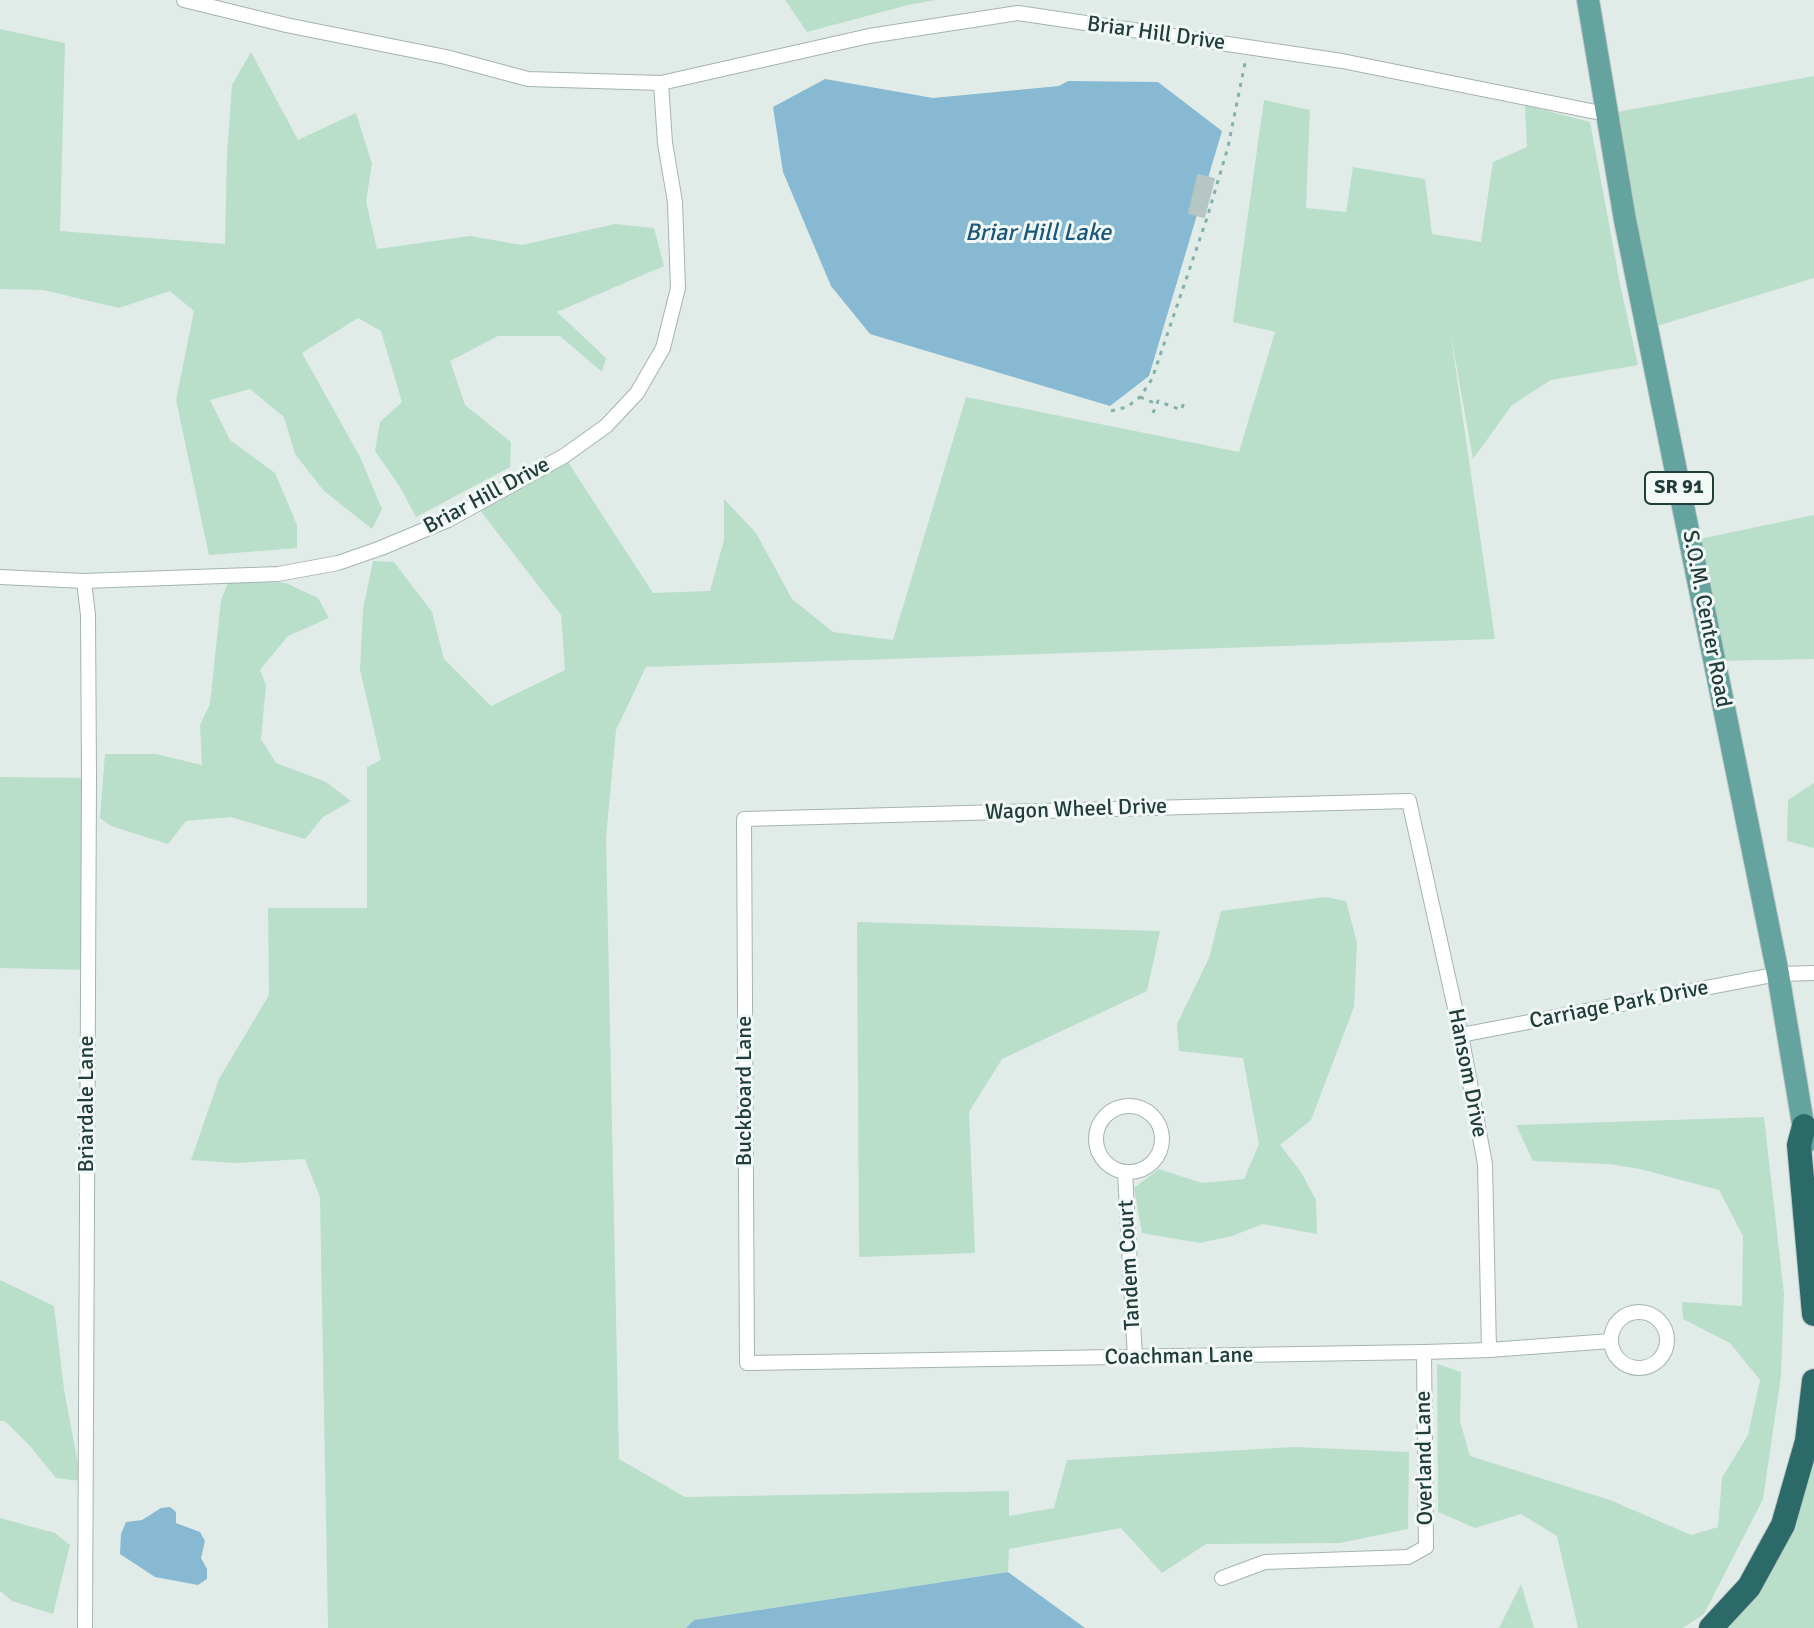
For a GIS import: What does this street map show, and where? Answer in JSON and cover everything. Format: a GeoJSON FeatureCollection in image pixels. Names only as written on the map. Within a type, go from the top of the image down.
{"type":"FeatureCollection","features":[{"type":"Feature","properties":{"kind":"highway"},"geometry":{"type":"LineString","coordinates":[[1805,1134],[1799,1145],[1814,1314]]}},
{"type":"Feature","properties":{"kind":"highway"},"geometry":{"type":"LineString","coordinates":[[1711,1628],[1749,1587],[1783,1525],[1807,1441],[1814,1381]]}},
{"type":"Feature","properties":{"kind":"main road","name":"S.O.M. Center Road"},"geometry":{"type":"LineString","coordinates":[[1588,0],[1606,114],[1778,974],[1805,1134],[1814,1215]]}},
{"type":"Feature","properties":{"kind":"main road","name":"S.O.M. Center Road"},"geometry":{"type":"LineString","coordinates":[[1805,1134],[1814,1169]]}},
{"type":"Feature","properties":{"kind":"street","name":"Briar Hill Drive"},"geometry":{"type":"LineString","coordinates":[[184,0],[286,25],[446,57],[528,79],[661,83],[884,33],[1018,13],[1342,61],[1606,114]]}},
{"type":"Feature","properties":{"kind":"street","name":"Briar Hill Drive"},"geometry":{"type":"LineString","coordinates":[[0,577],[84,581],[278,574],[338,563],[448,520],[564,456],[606,426],[637,393],[663,348],[678,288],[675,202],[665,143],[661,83]]}},
{"type":"Feature","properties":{"kind":"street","name":"Briardale Lane"},"geometry":{"type":"LineString","coordinates":[[84,581],[88,615],[89,733],[85,1628]]}},
{"type":"Feature","properties":{"kind":"street","name":"Wagon Wheel Drive"},"geometry":{"type":"LineString","coordinates":[[744,819],[1409,801]]}},
{"type":"Feature","properties":{"kind":"street","name":"Hansom Drive"},"geometry":{"type":"LineString","coordinates":[[1409,801],[1461,1035],[1485,1164],[1489,1350]]}},
{"type":"Feature","properties":{"kind":"street","name":"Buckboard Lane"},"geometry":{"type":"LineString","coordinates":[[744,819],[747,1363]]}},
{"type":"Feature","properties":{"kind":"street","name":"Carriage Park Drive"},"geometry":{"type":"LineString","coordinates":[[1461,1035],[1778,974],[1814,973]]}},
{"type":"Feature","properties":{"kind":"street","name":"Tandem Court"},"geometry":{"type":"LineString","coordinates":[[1138,1107],[1156,1119],[1161,1129],[1160,1151],[1146,1167],[1125,1172],[1114,1168],[1099,1153],[1097,1132],[1108,1114],[1117,1108],[1138,1107]]}},
{"type":"Feature","properties":{"kind":"street","name":"Tandem Court"},"geometry":{"type":"LineString","coordinates":[[1125,1172],[1135,1358]]}},
{"type":"Feature","properties":{"kind":"street","name":"Coachman Lane"},"geometry":{"type":"LineString","coordinates":[[747,1363],[1424,1352],[1611,1341]]}},
{"type":"Feature","properties":{"kind":"street","name":"Overland Lane"},"geometry":{"type":"LineString","coordinates":[[1222,1578],[1265,1562],[1408,1557],[1426,1547],[1424,1352]]}},
{"type":"Feature","properties":{"kind":"path"},"geometry":{"type":"LineString","coordinates":[[1111,411],[1127,407],[1140,397],[1152,379],[1220,175],[1249,47]]}},
{"type":"Feature","properties":{"kind":"path"},"geometry":{"type":"LineString","coordinates":[[1140,397],[1157,404]]}},
{"type":"Feature","properties":{"kind":"path"},"geometry":{"type":"LineString","coordinates":[[1153,413],[1158,401],[1181,410],[1184,403]]}},
{"type":"Feature","properties":{"kind":"green space"},"geometry":{"type":"Polygon","coordinates":[[[785,0],[936,0],[807,32],[785,0]]]}},
{"type":"Feature","properties":{"kind":"green space"},"geometry":{"type":"Polygon","coordinates":[[[0,29],[65,43],[60,231],[225,244],[232,85],[251,52],[298,140],[356,113],[372,164],[366,201],[377,249],[470,236],[522,245],[615,224],[654,228],[664,266],[557,312],[606,358],[602,372],[560,336],[498,336],[450,361],[465,405],[511,442],[510,467],[416,517],[375,451],[380,422],[402,402],[381,331],[358,318],[302,353],[360,457],[382,509],[372,529],[324,491],[295,454],[284,417],[250,389],[210,400],[230,440],[275,473],[297,525],[297,548],[209,555],[176,400],[194,311],[170,291],[119,308],[43,290],[0,289],[0,29]]]}},
{"type":"Feature","properties":{"kind":"green space"},"geometry":{"type":"Polygon","coordinates":[[[1814,76],[1814,278],[1647,329],[1606,114],[1814,76]]]}},
{"type":"Feature","properties":{"kind":"green space"},"geometry":{"type":"Polygon","coordinates":[[[1264,100],[1310,110],[1306,208],[1346,212],[1353,167],[1425,179],[1432,234],[1481,242],[1493,162],[1527,147],[1525,105],[1590,122],[1638,365],[1551,380],[1512,405],[1473,459],[1450,330],[1495,639],[646,667],[616,730],[606,838],[619,1459],[685,1497],[1009,1491],[1009,1516],[1054,1508],[1067,1460],[1295,1447],[1409,1452],[1408,1529],[1340,1543],[1206,1544],[1162,1573],[1121,1528],[1009,1549],[1008,1572],[694,1620],[686,1628],[328,1628],[320,1197],[305,1159],[235,1163],[191,1160],[219,1079],[269,995],[268,908],[367,908],[367,767],[381,760],[360,670],[363,609],[373,561],[394,562],[432,612],[444,659],[491,706],[565,670],[561,615],[476,505],[564,456],[653,593],[710,591],[724,540],[724,499],[756,533],[792,599],[833,632],[893,640],[966,397],[1239,452],[1275,332],[1233,322],[1264,100]]]}},
{"type":"Feature","properties":{"kind":"green space"},"geometry":{"type":"Polygon","coordinates":[[[1814,515],[1814,659],[1714,661],[1690,541],[1814,515]]]}},
{"type":"Feature","properties":{"kind":"green space"},"geometry":{"type":"Polygon","coordinates":[[[229,580],[286,583],[318,598],[329,618],[288,636],[260,670],[266,685],[261,739],[276,763],[326,782],[351,801],[323,817],[305,839],[231,817],[186,821],[168,844],[111,826],[100,818],[105,754],[156,754],[202,765],[200,725],[210,704],[221,600],[229,580]]]}},
{"type":"Feature","properties":{"kind":"green space"},"geometry":{"type":"Polygon","coordinates":[[[0,777],[89,778],[88,970],[0,968],[0,777]]]}},
{"type":"Feature","properties":{"kind":"green space"},"geometry":{"type":"Polygon","coordinates":[[[1814,783],[1814,848],[1787,841],[1788,800],[1814,783]]]}},
{"type":"Feature","properties":{"kind":"green space"},"geometry":{"type":"Polygon","coordinates":[[[1325,897],[1346,901],[1357,943],[1354,1007],[1311,1120],[1280,1145],[1301,1172],[1316,1200],[1317,1234],[1263,1224],[1232,1236],[1200,1243],[1142,1233],[1134,1188],[1159,1169],[1202,1183],[1244,1179],[1259,1144],[1243,1058],[1179,1051],[1177,1024],[1209,958],[1221,911],[1325,897]]]}},
{"type":"Feature","properties":{"kind":"green space"},"geometry":{"type":"Polygon","coordinates":[[[857,922],[1160,931],[1147,991],[1002,1059],[969,1112],[975,1253],[859,1257],[857,922]]]}},
{"type":"Feature","properties":{"kind":"green space"},"geometry":{"type":"Polygon","coordinates":[[[1764,1117],[1784,1294],[1781,1376],[1763,1499],[1704,1614],[1683,1628],[1578,1628],[1557,1536],[1521,1514],[1475,1528],[1438,1512],[1437,1364],[1461,1372],[1460,1421],[1470,1456],[1610,1500],[1691,1535],[1718,1527],[1722,1478],[1748,1435],[1760,1380],[1730,1343],[1683,1319],[1682,1302],[1742,1306],[1743,1236],[1719,1190],[1609,1164],[1533,1161],[1516,1125],[1764,1117]]]}},
{"type":"Feature","properties":{"kind":"green space"},"geometry":{"type":"Polygon","coordinates":[[[0,1280],[54,1306],[64,1389],[81,1481],[56,1478],[30,1446],[5,1421],[0,1421],[0,1280]]]}},
{"type":"Feature","properties":{"kind":"green space"},"geometry":{"type":"Polygon","coordinates":[[[1814,1415],[1814,1628],[1724,1628],[1741,1609],[1814,1415]]]}},
{"type":"Feature","properties":{"kind":"green space"},"geometry":{"type":"Polygon","coordinates":[[[0,1518],[55,1533],[70,1545],[53,1614],[12,1601],[0,1591],[0,1518]]]}},
{"type":"Feature","properties":{"kind":"green space"},"geometry":{"type":"Polygon","coordinates":[[[1521,1584],[1534,1628],[1499,1628],[1521,1584]]]}},
{"type":"Feature","properties":{"kind":"water","name":"Briar Hill Lake"},"geometry":{"type":"Polygon","coordinates":[[[825,79],[933,98],[1059,86],[1068,81],[1158,82],[1222,131],[1149,376],[1110,406],[870,334],[831,286],[783,172],[773,107],[825,79]]]}},
{"type":"Feature","properties":{"kind":"water"},"geometry":{"type":"Polygon","coordinates":[[[170,1507],[176,1512],[176,1523],[200,1532],[205,1541],[201,1558],[207,1569],[207,1579],[198,1585],[155,1577],[120,1554],[121,1534],[126,1522],[142,1520],[161,1508],[170,1507]]]}},
{"type":"Feature","properties":{"kind":"water"},"geometry":{"type":"Polygon","coordinates":[[[1008,1572],[1085,1628],[686,1628],[694,1620],[1008,1572]]]}},
{"type":"Feature","properties":{"kind":"building"},"geometry":{"type":"Polygon","coordinates":[[[1198,175],[1214,179],[1204,217],[1189,213],[1198,175]]]}}]}
